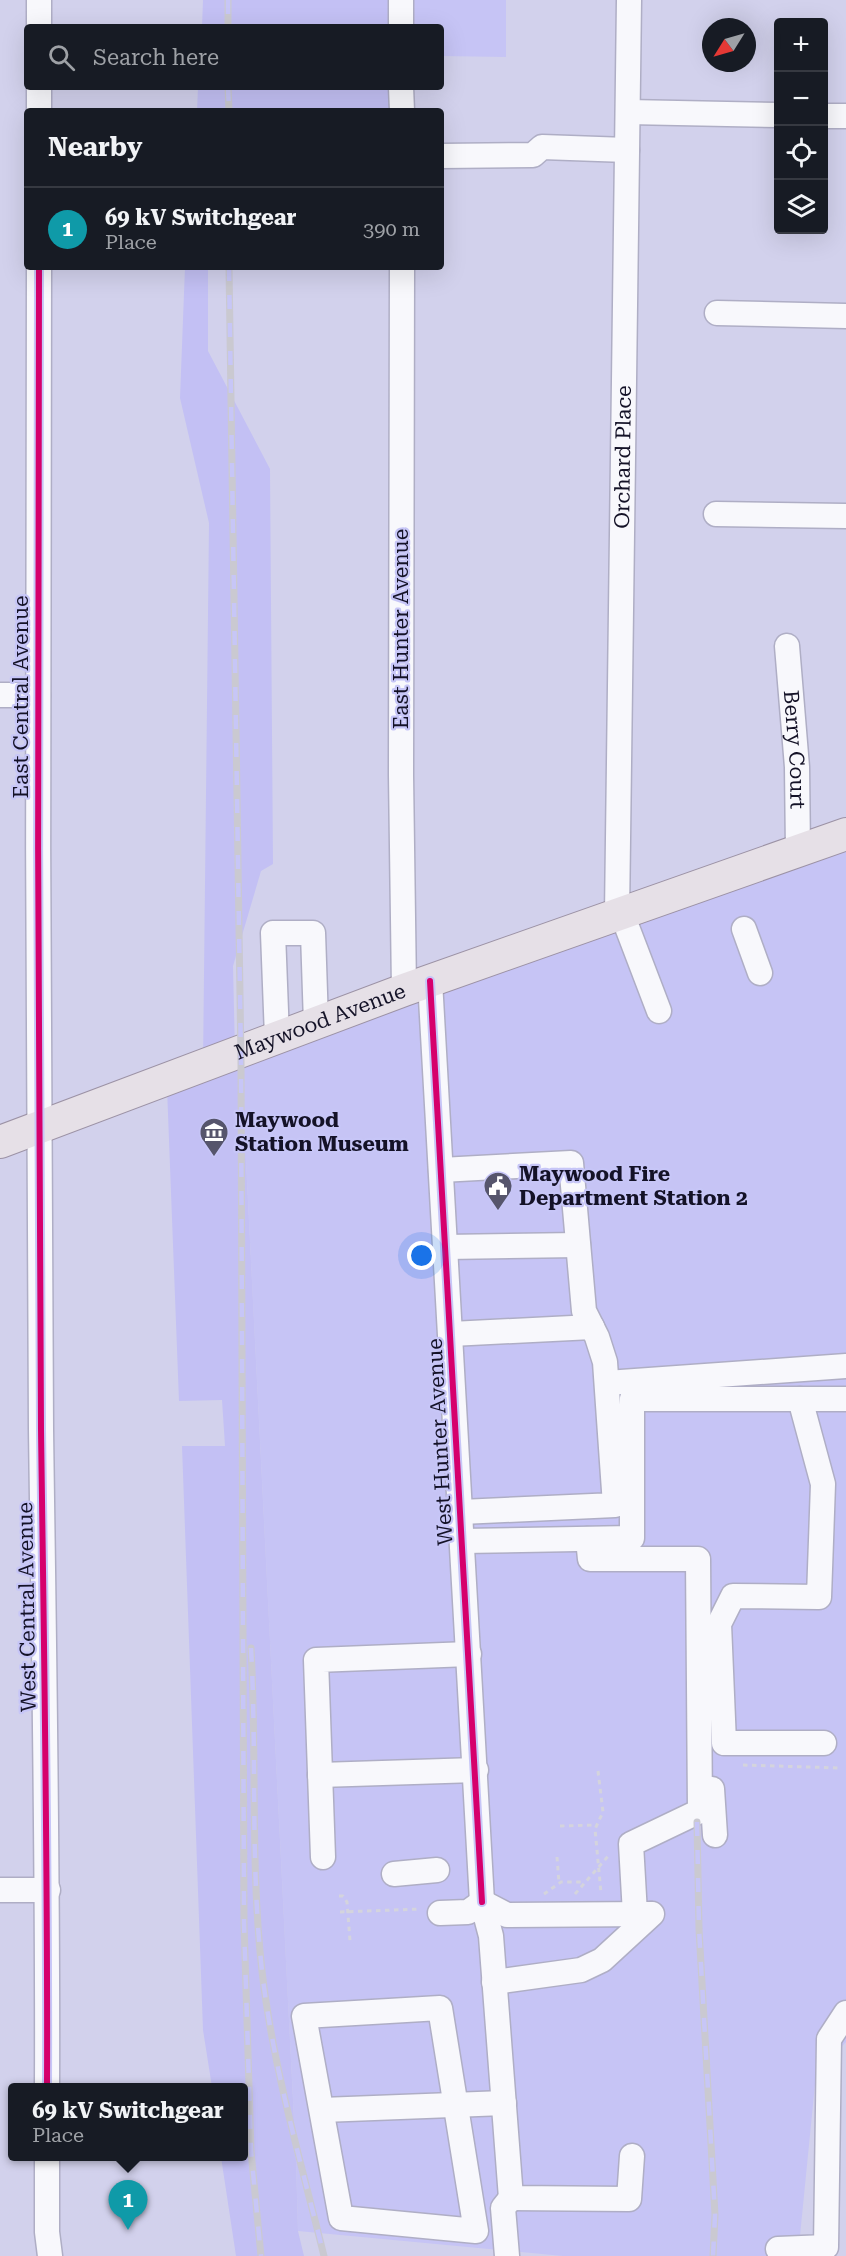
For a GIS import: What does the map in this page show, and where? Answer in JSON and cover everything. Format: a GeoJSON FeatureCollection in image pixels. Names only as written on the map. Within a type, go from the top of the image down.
{"type":"FeatureCollection","features":[{"type":"Feature","properties":{"kind":"main road","name":"Maywood Avenue"},"geometry":{"type":"LineString","coordinates":[[0,1142],[417,986],[846,834]]}},
{"type":"Feature","properties":{"kind":"street"},"geometry":{"type":"LineString","coordinates":[[39,0],[39,24]]}},
{"type":"Feature","properties":{"kind":"street"},"geometry":{"type":"LineString","coordinates":[[401,0],[401,24]]}},
{"type":"Feature","properties":{"kind":"street","name":"Orchard Place"},"geometry":{"type":"LineString","coordinates":[[620,914],[629,0]]}},
{"type":"Feature","properties":{"kind":"street"},"geometry":{"type":"LineString","coordinates":[[39,90],[39,108]]}},
{"type":"Feature","properties":{"kind":"street"},"geometry":{"type":"LineString","coordinates":[[402,90],[402,108]]}},
{"type":"Feature","properties":{"kind":"street"},"geometry":{"type":"LineString","coordinates":[[628,112],[774,115]]}},
{"type":"Feature","properties":{"kind":"street"},"geometry":{"type":"LineString","coordinates":[[828,116],[846,116]]}},
{"type":"Feature","properties":{"kind":"street"},"geometry":{"type":"LineString","coordinates":[[444,156],[533,155],[542,147],[627,150]]}},
{"type":"Feature","properties":{"kind":"street","name":"East Central Avenue"},"geometry":{"type":"LineString","coordinates":[[39,270],[39,1126]]}},
{"type":"Feature","properties":{"kind":"street","name":"East Hunter Avenue"},"geometry":{"type":"LineString","coordinates":[[402,270],[401,775],[417,986]]}},
{"type":"Feature","properties":{"kind":"street"},"geometry":{"type":"LineString","coordinates":[[717,313],[846,316]]}},
{"type":"Feature","properties":{"kind":"street"},"geometry":{"type":"LineString","coordinates":[[716,514],[846,516]]}},
{"type":"Feature","properties":{"kind":"street","name":"Berry Court"},"geometry":{"type":"LineString","coordinates":[[788,646],[797,767],[798,852]]}},
{"type":"Feature","properties":{"kind":"street"},"geometry":{"type":"LineString","coordinates":[[0,695],[38,695]]}},
{"type":"Feature","properties":{"kind":"street"},"geometry":{"type":"LineString","coordinates":[[620,914],[659,1011]]}},
{"type":"Feature","properties":{"kind":"street"},"geometry":{"type":"LineString","coordinates":[[744,929],[760,973]]}},
{"type":"Feature","properties":{"kind":"street"},"geometry":{"type":"LineString","coordinates":[[277,1038],[273,933],[313,933],[316,1023]]}},
{"type":"Feature","properties":{"kind":"street","name":"West Hunter Avenue"},"geometry":{"type":"LineString","coordinates":[[417,986],[441,1170],[482,1902],[491,1936],[511,2198],[503,2208],[507,2256]]}},
{"type":"Feature","properties":{"kind":"street","name":"West Central Avenue"},"geometry":{"type":"LineString","coordinates":[[39,1126],[48,1890],[47,2083]]}},
{"type":"Feature","properties":{"kind":"street"},"geometry":{"type":"LineString","coordinates":[[441,1170],[571,1163],[584,1311],[605,1362],[615,1505],[461,1512]]}},
{"type":"Feature","properties":{"kind":"street"},"geometry":{"type":"LineString","coordinates":[[446,1247],[578,1245]]}},
{"type":"Feature","properties":{"kind":"street"},"geometry":{"type":"LineString","coordinates":[[450,1334],[592,1327]]}},
{"type":"Feature","properties":{"kind":"street"},"geometry":{"type":"LineString","coordinates":[[607,1383],[846,1366]]}},
{"type":"Feature","properties":{"kind":"street"},"geometry":{"type":"LineString","coordinates":[[463,1541],[632,1538],[632,1399],[846,1399]]}},
{"type":"Feature","properties":{"kind":"street"},"geometry":{"type":"LineString","coordinates":[[715,1835],[710,1764],[724,1743],[719,1624],[734,1596],[819,1598],[823,1484],[800,1399]]}},
{"type":"Feature","properties":{"kind":"street"},"geometry":{"type":"LineString","coordinates":[[588,1539],[590,1559],[698,1560],[700,1811],[631,1844],[634,1914]]}},
{"type":"Feature","properties":{"kind":"street"},"geometry":{"type":"LineString","coordinates":[[323,1857],[316,1660],[469,1654]]}},
{"type":"Feature","properties":{"kind":"street"},"geometry":{"type":"LineString","coordinates":[[724,1743],[824,1743]]}},
{"type":"Feature","properties":{"kind":"street"},"geometry":{"type":"LineString","coordinates":[[320,1775],[476,1770]]}},
{"type":"Feature","properties":{"kind":"street"},"geometry":{"type":"LineString","coordinates":[[394,1874],[437,1870]]}},
{"type":"Feature","properties":{"kind":"street"},"geometry":{"type":"LineString","coordinates":[[0,1890],[48,1890]]}},
{"type":"Feature","properties":{"kind":"street"},"geometry":{"type":"LineString","coordinates":[[440,1913],[468,1912],[482,1902],[507,1915],[652,1914],[602,1960],[573,1972],[494,1982]]}},
{"type":"Feature","properties":{"kind":"street"},"geometry":{"type":"LineString","coordinates":[[440,2008],[476,2231],[341,2218],[322,2110],[304,2016],[440,2008]]}},
{"type":"Feature","properties":{"kind":"street"},"geometry":{"type":"LineString","coordinates":[[778,2249],[826,2247],[829,2039],[846,2013]]}},
{"type":"Feature","properties":{"kind":"street"},"geometry":{"type":"LineString","coordinates":[[322,2110],[504,2103]]}},
{"type":"Feature","properties":{"kind":"street"},"geometry":{"type":"LineString","coordinates":[[511,2198],[629,2199],[632,2156]]}},
{"type":"Feature","properties":{"kind":"street"},"geometry":{"type":"LineString","coordinates":[[47,2161],[47,2232],[50,2256]]}},
{"type":"Feature","properties":{"kind":"path"},"geometry":{"type":"LineString","coordinates":[[598,1772],[603,1812],[596,1825],[602,1903]]}},
{"type":"Feature","properties":{"kind":"path"},"geometry":{"type":"LineString","coordinates":[[560,1826],[596,1825]]}},
{"type":"Feature","properties":{"kind":"path"},"geometry":{"type":"LineString","coordinates":[[557,1857],[559,1883]]}},
{"type":"Feature","properties":{"kind":"path"},"geometry":{"type":"LineString","coordinates":[[543,1894],[559,1883],[585,1882]]}},
{"type":"Feature","properties":{"kind":"path"},"geometry":{"type":"LineString","coordinates":[[339,1896],[343,1896],[347,1902],[350,1941]]}},
{"type":"Feature","properties":{"kind":"path"},"geometry":{"type":"LineString","coordinates":[[340,1912],[370,1913],[426,1909],[440,1913]]}},
{"type":"Feature","properties":{"kind":"shaded area"},"geometry":{"type":"Polygon","coordinates":[[[203,0],[401,0],[401,24],[202,24],[203,0]]]}},
{"type":"Feature","properties":{"kind":"shaded area"},"geometry":{"type":"Polygon","coordinates":[[[401,0],[506,0],[506,57],[444,56],[444,24],[401,24],[401,0]]]}},
{"type":"Feature","properties":{"kind":"shaded area"},"geometry":{"type":"Polygon","coordinates":[[[198,90],[401,90],[402,108],[197,108],[198,90]]]}},
{"type":"Feature","properties":{"kind":"shaded area"},"geometry":{"type":"Polygon","coordinates":[[[185,270],[208,270],[208,351],[270,469],[273,864],[261,871],[233,966],[235,1053],[203,1065],[209,523],[180,398],[185,270]]]}},
{"type":"Feature","properties":{"kind":"shaded area"},"geometry":{"type":"Polygon","coordinates":[[[846,834],[846,2042],[816,2074],[798,2256],[563,2256],[298,2231],[241,1061],[846,834]]]}},
{"type":"Feature","properties":{"kind":"shaded area"},"geometry":{"type":"Polygon","coordinates":[[[241,1061],[298,2231],[304,2256],[236,2256],[222,2161],[248,2161],[248,2083],[211,2083],[203,2030],[182,1446],[225,1446],[222,1400],[179,1401],[167,1088],[241,1061]]]}},
{"type":"Feature","properties":{"kind":"railway"},"geometry":{"type":"LineString","coordinates":[[228,0],[228,24]]}},
{"type":"Feature","properties":{"kind":"railway"},"geometry":{"type":"LineString","coordinates":[[228,90],[229,108]]}},
{"type":"Feature","properties":{"kind":"railway"},"geometry":{"type":"LineString","coordinates":[[229,270],[241,1061],[244,1923],[251,2151],[261,2256]]}},
{"type":"Feature","properties":{"kind":"railway"},"geometry":{"type":"LineString","coordinates":[[251,1648],[256,1891],[262,1971],[280,2079],[324,2256]]}},
{"type":"Feature","properties":{"kind":"railway"},"geometry":{"type":"LineString","coordinates":[[697,1822],[699,1929],[715,2215],[713,2256]]}},
{"type":"Feature","properties":{"kind":"cycle path"},"geometry":{"type":"LineString","coordinates":[[39,270],[39,1139],[47,2083]]}},
{"type":"Feature","properties":{"kind":"cycle path"},"geometry":{"type":"LineString","coordinates":[[430,981],[482,1902]]}},
{"type":"Feature","properties":{"kind":"place","name":"Maywood Station Museum"},"geometry":{"type":"Point","coordinates":[214,1158]}},
{"type":"Feature","properties":{"kind":"place","name":"Maywood Fire Department Station 2"},"geometry":{"type":"Point","coordinates":[498,1212]}},
{"type":"Feature","properties":{"kind":"place","name":"69 kV Switchgear"},"geometry":{"type":"Point","coordinates":[128,2230]}}]}
